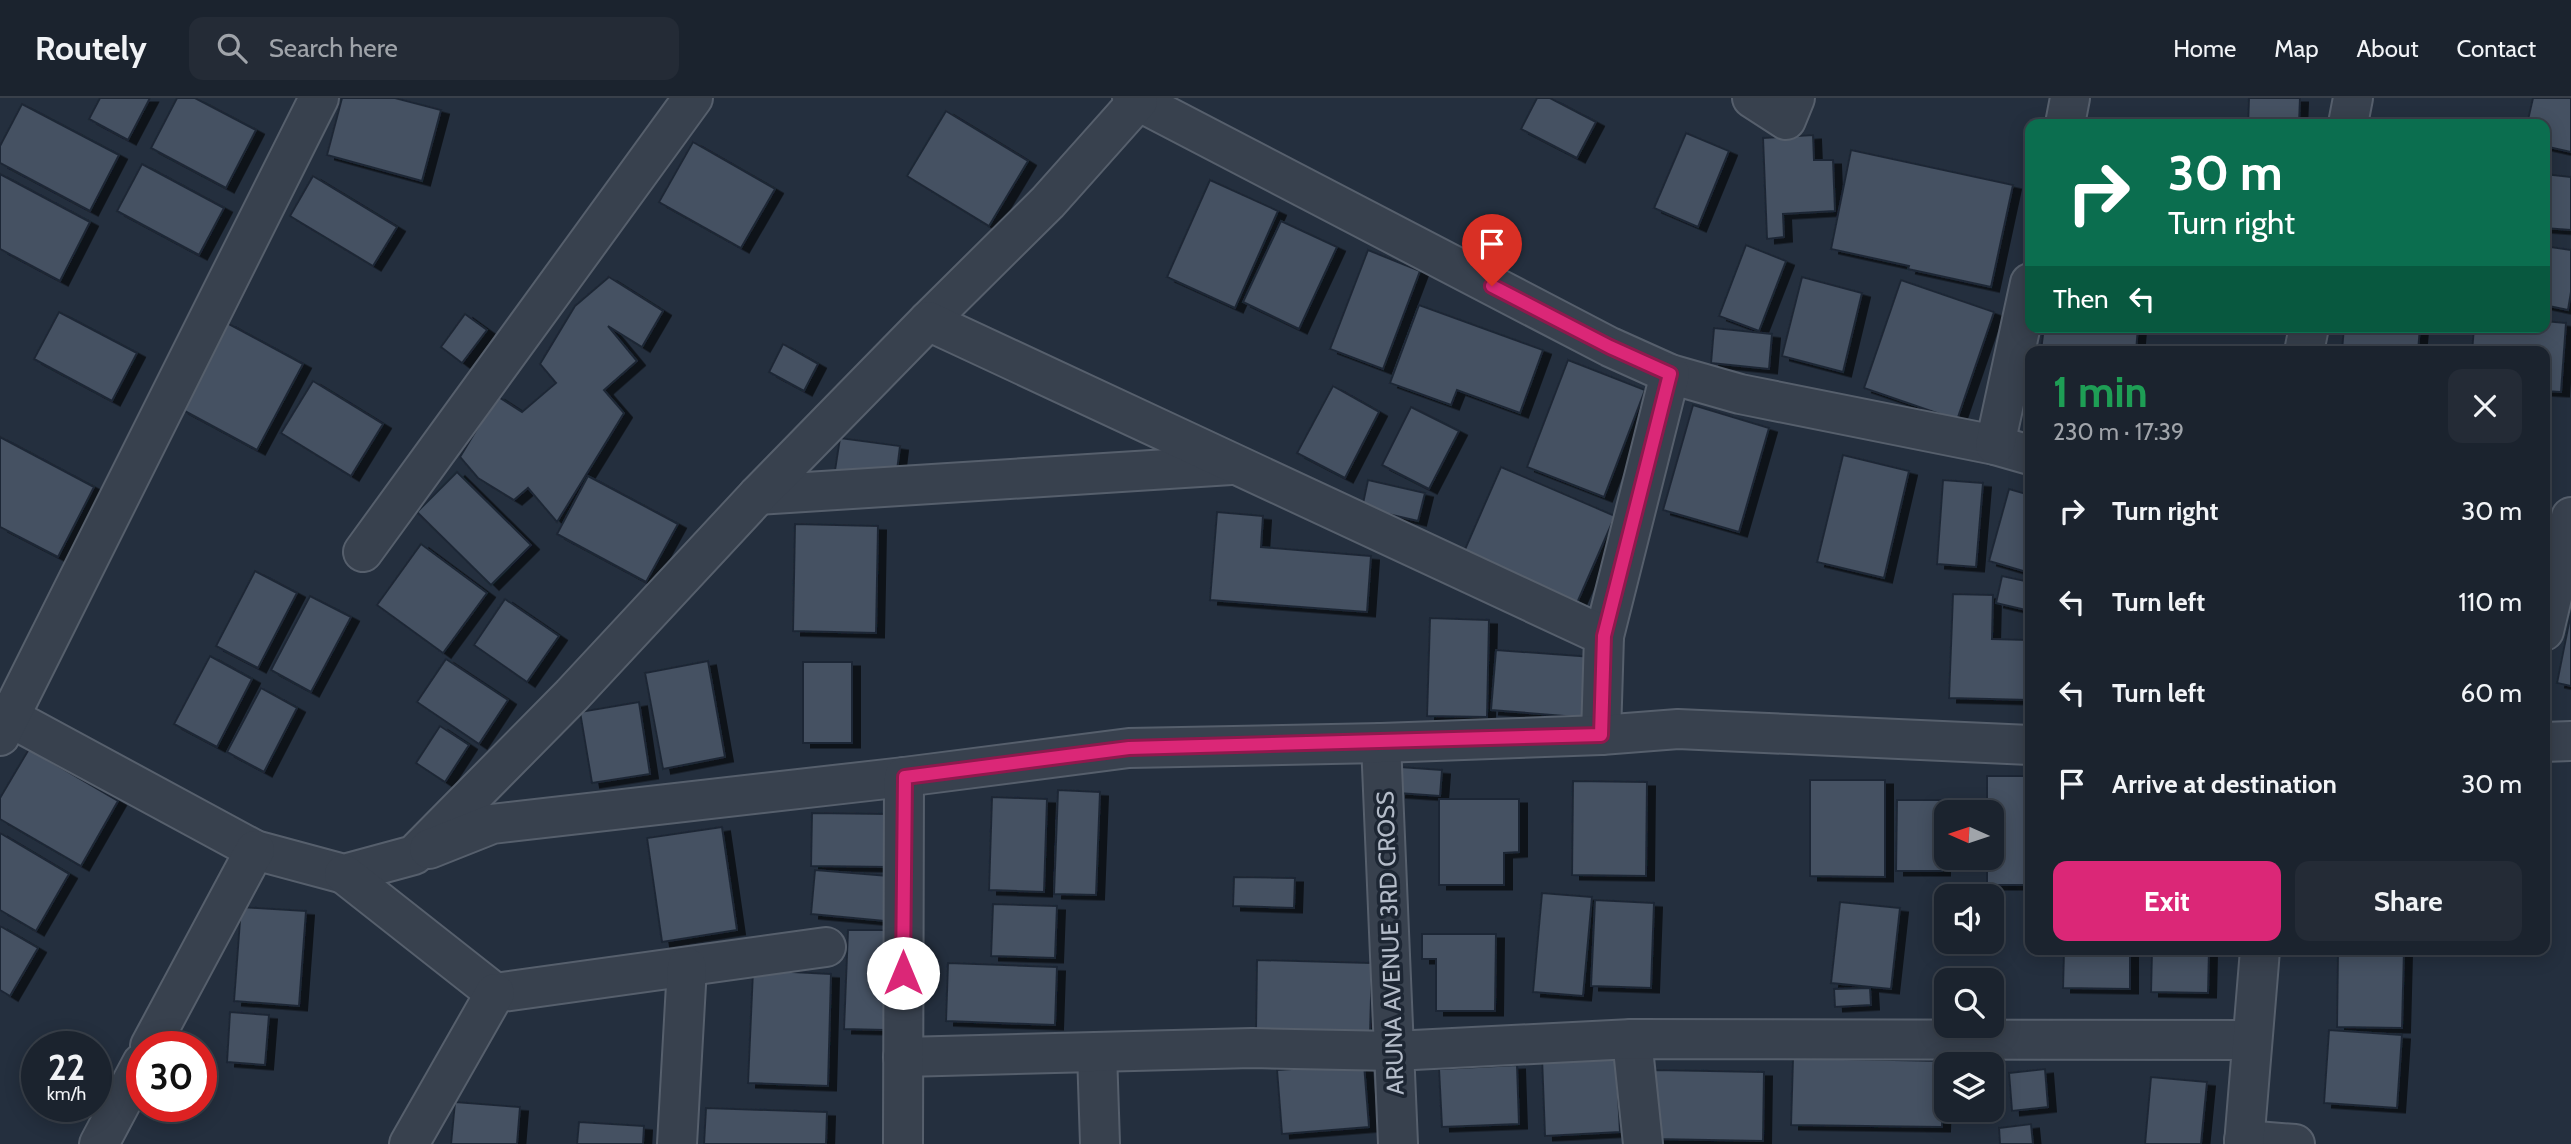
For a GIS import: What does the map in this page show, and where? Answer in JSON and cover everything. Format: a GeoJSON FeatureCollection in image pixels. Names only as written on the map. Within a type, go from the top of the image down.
{"type":"FeatureCollection","features":[{"type":"Feature","properties":{"kind":"street"},"geometry":{"type":"LineString","coordinates":[[319,98],[3,722],[255,850],[344,874],[495,993],[826,947]]}},
{"type":"Feature","properties":{"kind":"street"},"geometry":{"type":"LineString","coordinates":[[363,552],[693,98]]}},
{"type":"Feature","properties":{"kind":"street"},"geometry":{"type":"LineString","coordinates":[[1752,98],[1786,120],[1795,98]]}},
{"type":"Feature","properties":{"kind":"street"},"geometry":{"type":"LineString","coordinates":[[2066,119],[2070,98]]}},
{"type":"Feature","properties":{"kind":"street"},"geometry":{"type":"LineString","coordinates":[[2349,119],[2353,98]]}},
{"type":"Feature","properties":{"kind":"street"},"geometry":{"type":"LineString","coordinates":[[414,855],[572,695],[758,495],[1048,202],[1135,100],[1610,347],[1670,374],[1740,394],[2012,450],[2025,329]]}},
{"type":"Feature","properties":{"kind":"street"},"geometry":{"type":"LineString","coordinates":[[928,321],[1604,636]]}},
{"type":"Feature","properties":{"kind":"street"},"geometry":{"type":"LineString","coordinates":[[1601,735],[1604,636],[1670,374]]}},
{"type":"Feature","properties":{"kind":"street"},"geometry":{"type":"LineString","coordinates":[[758,495],[1235,465]]}},
{"type":"Feature","properties":{"kind":"street"},"geometry":{"type":"LineString","coordinates":[[2550,606],[2571,517]]}},
{"type":"Feature","properties":{"kind":"street"},"geometry":{"type":"LineString","coordinates":[[344,874],[414,855],[492,824],[905,777],[1129,748],[1381,743],[1601,735],[1678,729],[2025,746]]}},
{"type":"Feature","properties":{"kind":"street"},"geometry":{"type":"LineString","coordinates":[[2550,742],[2571,741]]}},
{"type":"Feature","properties":{"kind":"street","name":"ARUNA AVENUE 3RD CROSS"},"geometry":{"type":"LineString","coordinates":[[1381,743],[1398,1144]]}},
{"type":"Feature","properties":{"kind":"street"},"geometry":{"type":"LineString","coordinates":[[903,1144],[905,777]]}},
{"type":"Feature","properties":{"kind":"street"},"geometry":{"type":"LineString","coordinates":[[158,1031],[255,850]]}},
{"type":"Feature","properties":{"kind":"street"},"geometry":{"type":"LineString","coordinates":[[2260,955],[2244,1142],[2295,1144]]}},
{"type":"Feature","properties":{"kind":"street"},"geometry":{"type":"LineString","coordinates":[[677,1144],[687,967]]}},
{"type":"Feature","properties":{"kind":"street"},"geometry":{"type":"LineString","coordinates":[[409,1144],[495,993]]}},
{"type":"Feature","properties":{"kind":"street"},"geometry":{"type":"LineString","coordinates":[[903,1057],[1252,1048],[1394,1051],[1632,1039],[2252,1040]]}},
{"type":"Feature","properties":{"kind":"street"},"geometry":{"type":"LineString","coordinates":[[1632,1039],[1643,1144]]}},
{"type":"Feature","properties":{"kind":"street"},"geometry":{"type":"LineString","coordinates":[[1097,1052],[1100,1144]]}},
{"type":"Feature","properties":{"kind":"street"},"geometry":{"type":"LineString","coordinates":[[99,1144],[126,1093]]}},
{"type":"Feature","properties":{"kind":"building"},"geometry":{"type":"Polygon","coordinates":[[[100,98],[150,98],[128,140],[89,119],[100,98]]]}},
{"type":"Feature","properties":{"kind":"building"},"geometry":{"type":"Polygon","coordinates":[[[177,98],[195,98],[256,130],[226,188],[151,148],[177,98]]]}},
{"type":"Feature","properties":{"kind":"building"},"geometry":{"type":"Polygon","coordinates":[[[342,98],[395,98],[441,110],[422,181],[327,155],[342,98]]]}},
{"type":"Feature","properties":{"kind":"building"},"geometry":{"type":"Polygon","coordinates":[[[1537,98],[1550,98],[1596,122],[1577,158],[1521,129],[1537,98]]]}},
{"type":"Feature","properties":{"kind":"building"},"geometry":{"type":"Polygon","coordinates":[[[2249,98],[2300,98],[2299,119],[2248,119],[2249,98]]]}},
{"type":"Feature","properties":{"kind":"building"},"geometry":{"type":"Polygon","coordinates":[[[2533,98],[2571,98],[2571,152],[2550,147],[2550,119],[2528,119],[2533,98]]]}},
{"type":"Feature","properties":{"kind":"building"},"geometry":{"type":"Polygon","coordinates":[[[22,104],[119,155],[90,211],[0,163],[0,146],[22,104]]]}},
{"type":"Feature","properties":{"kind":"building"},"geometry":{"type":"Polygon","coordinates":[[[946,111],[1028,161],[989,226],[907,176],[946,111]]]}},
{"type":"Feature","properties":{"kind":"building"},"geometry":{"type":"Polygon","coordinates":[[[1686,133],[1729,151],[1698,227],[1654,208],[1686,133]]]}},
{"type":"Feature","properties":{"kind":"building"},"geometry":{"type":"Polygon","coordinates":[[[1813,135],[1814,160],[1833,160],[1835,211],[1783,214],[1784,237],[1767,239],[1763,138],[1813,135]]]}},
{"type":"Feature","properties":{"kind":"building"},"geometry":{"type":"Polygon","coordinates":[[[693,142],[775,189],[741,248],[659,202],[693,142]]]}},
{"type":"Feature","properties":{"kind":"building"},"geometry":{"type":"Polygon","coordinates":[[[1851,150],[2013,185],[1991,287],[1831,249],[1851,150]]]}},
{"type":"Feature","properties":{"kind":"building"},"geometry":{"type":"Polygon","coordinates":[[[142,164],[224,208],[199,255],[117,211],[142,164]]]}},
{"type":"Feature","properties":{"kind":"building"},"geometry":{"type":"Polygon","coordinates":[[[0,174],[90,222],[60,281],[0,249],[0,174]]]}},
{"type":"Feature","properties":{"kind":"building"},"geometry":{"type":"Polygon","coordinates":[[[2550,175],[2571,177],[2571,230],[2550,228],[2550,175]]]}},
{"type":"Feature","properties":{"kind":"building"},"geometry":{"type":"Polygon","coordinates":[[[313,176],[397,227],[373,266],[290,216],[313,176]]]}},
{"type":"Feature","properties":{"kind":"building"},"geometry":{"type":"Polygon","coordinates":[[[1210,180],[1278,211],[1235,308],[1167,277],[1210,180]]]}},
{"type":"Feature","properties":{"kind":"building"},"geometry":{"type":"Polygon","coordinates":[[[1281,221],[1337,247],[1299,329],[1243,302],[1281,221]]]}},
{"type":"Feature","properties":{"kind":"building"},"geometry":{"type":"Polygon","coordinates":[[[1746,245],[1786,261],[1759,331],[1719,316],[1746,245]]]}},
{"type":"Feature","properties":{"kind":"building"},"geometry":{"type":"Polygon","coordinates":[[[2550,247],[2571,250],[2568,310],[2550,306],[2550,247]]]}},
{"type":"Feature","properties":{"kind":"building"},"geometry":{"type":"Polygon","coordinates":[[[1368,250],[1420,271],[1383,369],[1330,349],[1368,250]]]}},
{"type":"Feature","properties":{"kind":"building"},"geometry":{"type":"Polygon","coordinates":[[[609,277],[663,311],[642,347],[608,326],[637,361],[604,390],[624,413],[557,522],[528,488],[514,500],[478,478],[460,457],[497,396],[522,412],[556,383],[540,364],[575,306],[609,277]]]}},
{"type":"Feature","properties":{"kind":"building"},"geometry":{"type":"Polygon","coordinates":[[[1802,277],[1862,293],[1843,372],[1782,356],[1802,277]]]}},
{"type":"Feature","properties":{"kind":"building"},"geometry":{"type":"Polygon","coordinates":[[[1901,280],[1994,312],[1957,420],[1864,388],[1901,280]]]}},
{"type":"Feature","properties":{"kind":"building"},"geometry":{"type":"Polygon","coordinates":[[[1419,305],[1543,350],[1520,413],[1457,390],[1451,405],[1390,383],[1419,305]]]}},
{"type":"Feature","properties":{"kind":"building"},"geometry":{"type":"Polygon","coordinates":[[[59,312],[137,353],[112,401],[34,359],[59,312]]]}},
{"type":"Feature","properties":{"kind":"building"},"geometry":{"type":"Polygon","coordinates":[[[465,314],[487,330],[462,363],[441,347],[465,314]]]}},
{"type":"Feature","properties":{"kind":"building"},"geometry":{"type":"Polygon","coordinates":[[[2550,322],[2566,323],[2561,392],[2550,391],[2550,346],[2472,346],[2474,333],[2550,333],[2550,322]]]}},
{"type":"Feature","properties":{"kind":"building"},"geometry":{"type":"Polygon","coordinates":[[[227,323],[303,364],[257,450],[181,409],[227,323]]]}},
{"type":"Feature","properties":{"kind":"building"},"geometry":{"type":"Polygon","coordinates":[[[1714,328],[1772,334],[1769,369],[1711,363],[1714,328]]]}},
{"type":"Feature","properties":{"kind":"building"},"geometry":{"type":"Polygon","coordinates":[[[2043,333],[2138,333],[2136,346],[2042,346],[2043,333]]]}},
{"type":"Feature","properties":{"kind":"building"},"geometry":{"type":"Polygon","coordinates":[[[2343,333],[2420,333],[2418,346],[2342,346],[2343,333]]]}},
{"type":"Feature","properties":{"kind":"building"},"geometry":{"type":"Polygon","coordinates":[[[783,344],[818,364],[804,391],[769,372],[783,344]]]}},
{"type":"Feature","properties":{"kind":"building"},"geometry":{"type":"Polygon","coordinates":[[[1568,360],[1645,390],[1604,497],[1527,467],[1568,360]]]}},
{"type":"Feature","properties":{"kind":"building"},"geometry":{"type":"Polygon","coordinates":[[[313,381],[383,424],[351,476],[281,433],[313,381]]]}},
{"type":"Feature","properties":{"kind":"building"},"geometry":{"type":"Polygon","coordinates":[[[1333,386],[1379,412],[1345,478],[1297,453],[1333,386]]]}},
{"type":"Feature","properties":{"kind":"building"},"geometry":{"type":"Polygon","coordinates":[[[1693,405],[1769,428],[1739,532],[1663,510],[1693,405]]]}},
{"type":"Feature","properties":{"kind":"building"},"geometry":{"type":"Polygon","coordinates":[[[1411,407],[1459,431],[1429,489],[1382,465],[1411,407]]]}},
{"type":"Feature","properties":{"kind":"building"},"geometry":{"type":"Polygon","coordinates":[[[0,437],[94,487],[58,557],[0,527],[0,437]]]}},
{"type":"Feature","properties":{"kind":"building"},"geometry":{"type":"Polygon","coordinates":[[[840,438],[900,446],[896,479],[835,470],[840,438]]]}},
{"type":"Feature","properties":{"kind":"building"},"geometry":{"type":"Polygon","coordinates":[[[1843,455],[1909,471],[1884,578],[1817,562],[1843,455]]]}},
{"type":"Feature","properties":{"kind":"building"},"geometry":{"type":"Polygon","coordinates":[[[1501,467],[1615,516],[1577,603],[1463,554],[1501,467]]]}},
{"type":"Feature","properties":{"kind":"building"},"geometry":{"type":"Polygon","coordinates":[[[457,472],[531,545],[491,585],[417,512],[457,472]]]}},
{"type":"Feature","properties":{"kind":"building"},"geometry":{"type":"Polygon","coordinates":[[[588,476],[678,524],[646,582],[557,534],[588,476]]]}},
{"type":"Feature","properties":{"kind":"building"},"geometry":{"type":"Polygon","coordinates":[[[1368,480],[1425,493],[1418,521],[1362,508],[1368,480]]]}},
{"type":"Feature","properties":{"kind":"building"},"geometry":{"type":"Polygon","coordinates":[[[1943,480],[1983,483],[1976,567],[1937,564],[1943,480]]]}},
{"type":"Feature","properties":{"kind":"building"},"geometry":{"type":"Polygon","coordinates":[[[2009,489],[2025,494],[2025,572],[1989,561],[2009,489]]]}},
{"type":"Feature","properties":{"kind":"building"},"geometry":{"type":"Polygon","coordinates":[[[1217,512],[1263,516],[1261,547],[1371,556],[1367,612],[1210,600],[1217,512]]]}},
{"type":"Feature","properties":{"kind":"building"},"geometry":{"type":"Polygon","coordinates":[[[795,524],[878,526],[876,633],[793,631],[795,524]]]}},
{"type":"Feature","properties":{"kind":"building"},"geometry":{"type":"Polygon","coordinates":[[[421,544],[487,593],[443,653],[377,605],[421,544]]]}},
{"type":"Feature","properties":{"kind":"building"},"geometry":{"type":"Polygon","coordinates":[[[255,571],[297,593],[258,668],[216,646],[255,571]]]}},
{"type":"Feature","properties":{"kind":"building"},"geometry":{"type":"Polygon","coordinates":[[[2002,576],[2025,581],[2025,610],[1996,603],[2002,576]]]}},
{"type":"Feature","properties":{"kind":"building"},"geometry":{"type":"Polygon","coordinates":[[[1953,594],[1993,595],[1992,639],[2025,640],[2025,700],[1949,698],[1953,594]]]}},
{"type":"Feature","properties":{"kind":"building"},"geometry":{"type":"Polygon","coordinates":[[[310,596],[351,617],[311,692],[271,670],[310,596]]]}},
{"type":"Feature","properties":{"kind":"building"},"geometry":{"type":"Polygon","coordinates":[[[505,599],[559,636],[527,682],[474,645],[505,599]]]}},
{"type":"Feature","properties":{"kind":"building"},"geometry":{"type":"Polygon","coordinates":[[[2571,613],[2571,686],[2557,683],[2571,613]]]}},
{"type":"Feature","properties":{"kind":"building"},"geometry":{"type":"Polygon","coordinates":[[[1430,618],[1489,620],[1487,717],[1427,716],[1430,618]]]}},
{"type":"Feature","properties":{"kind":"building"},"geometry":{"type":"Polygon","coordinates":[[[1496,650],[1593,657],[1589,718],[1491,710],[1496,650]]]}},
{"type":"Feature","properties":{"kind":"building"},"geometry":{"type":"Polygon","coordinates":[[[210,656],[252,679],[217,747],[174,724],[210,656]]]}},
{"type":"Feature","properties":{"kind":"building"},"geometry":{"type":"Polygon","coordinates":[[[446,659],[508,700],[479,744],[417,702],[446,659]]]}},
{"type":"Feature","properties":{"kind":"building"},"geometry":{"type":"Polygon","coordinates":[[[708,661],[725,757],[663,769],[645,673],[708,661]]]}},
{"type":"Feature","properties":{"kind":"building"},"geometry":{"type":"Polygon","coordinates":[[[803,662],[852,662],[852,743],[803,743],[803,662]]]}},
{"type":"Feature","properties":{"kind":"building"},"geometry":{"type":"Polygon","coordinates":[[[261,688],[297,708],[264,772],[227,752],[261,688]]]}},
{"type":"Feature","properties":{"kind":"building"},"geometry":{"type":"Polygon","coordinates":[[[639,702],[650,774],[592,783],[580,712],[639,702]]]}},
{"type":"Feature","properties":{"kind":"building"},"geometry":{"type":"Polygon","coordinates":[[[440,726],[469,745],[445,782],[416,763],[440,726]]]}},
{"type":"Feature","properties":{"kind":"building"},"geometry":{"type":"Polygon","coordinates":[[[29,749],[118,801],[81,866],[0,819],[0,798],[29,749]]]}},
{"type":"Feature","properties":{"kind":"building"},"geometry":{"type":"Polygon","coordinates":[[[1400,767],[1442,770],[1440,796],[1398,793],[1400,767]]]}},
{"type":"Feature","properties":{"kind":"building"},"geometry":{"type":"Polygon","coordinates":[[[1987,776],[2025,776],[2025,885],[1987,884],[1987,870],[2004,870],[2004,800],[1987,800],[1987,776]]]}},
{"type":"Feature","properties":{"kind":"building"},"geometry":{"type":"Polygon","coordinates":[[[1810,780],[1885,780],[1885,877],[1810,876],[1810,780]]]}},
{"type":"Feature","properties":{"kind":"building"},"geometry":{"type":"Polygon","coordinates":[[[1573,781],[1647,782],[1646,876],[1572,875],[1573,781]]]}},
{"type":"Feature","properties":{"kind":"building"},"geometry":{"type":"Polygon","coordinates":[[[1058,790],[1100,792],[1096,895],[1054,894],[1058,790]]]}},
{"type":"Feature","properties":{"kind":"building"},"geometry":{"type":"Polygon","coordinates":[[[992,797],[1047,799],[1044,892],[989,890],[992,797]]]}},
{"type":"Feature","properties":{"kind":"building"},"geometry":{"type":"Polygon","coordinates":[[[1439,799],[1519,799],[1519,852],[1504,853],[1504,885],[1439,885],[1439,799]]]}},
{"type":"Feature","properties":{"kind":"building"},"geometry":{"type":"Polygon","coordinates":[[[1897,800],[1934,800],[1934,870],[1942,871],[1896,871],[1897,800]]]}},
{"type":"Feature","properties":{"kind":"building"},"geometry":{"type":"Polygon","coordinates":[[[812,813],[890,814],[889,867],[811,866],[812,813]]]}},
{"type":"Feature","properties":{"kind":"building"},"geometry":{"type":"Polygon","coordinates":[[[722,827],[737,930],[662,942],[647,838],[722,827]]]}},
{"type":"Feature","properties":{"kind":"building"},"geometry":{"type":"Polygon","coordinates":[[[0,833],[69,874],[36,931],[0,910],[0,833]]]}},
{"type":"Feature","properties":{"kind":"building"},"geometry":{"type":"Polygon","coordinates":[[[815,870],[889,876],[885,921],[811,914],[815,870]]]}},
{"type":"Feature","properties":{"kind":"building"},"geometry":{"type":"Polygon","coordinates":[[[1234,877],[1295,878],[1294,908],[1233,906],[1234,877]]]}},
{"type":"Feature","properties":{"kind":"building"},"geometry":{"type":"Polygon","coordinates":[[[1542,893],[1592,897],[1583,996],[1533,992],[1542,893]]]}},
{"type":"Feature","properties":{"kind":"building"},"geometry":{"type":"Polygon","coordinates":[[[1595,900],[1654,903],[1651,988],[1591,986],[1595,900]]]}},
{"type":"Feature","properties":{"kind":"building"},"geometry":{"type":"Polygon","coordinates":[[[1840,902],[1900,908],[1891,989],[1831,983],[1840,902]]]}},
{"type":"Feature","properties":{"kind":"building"},"geometry":{"type":"Polygon","coordinates":[[[993,904],[1057,906],[1055,958],[991,956],[993,904]]]}},
{"type":"Feature","properties":{"kind":"building"},"geometry":{"type":"Polygon","coordinates":[[[241,907],[306,911],[299,1006],[234,1001],[241,907]]]}},
{"type":"Feature","properties":{"kind":"building"},"geometry":{"type":"Polygon","coordinates":[[[0,926],[38,948],[10,996],[0,990],[0,926]]]}},
{"type":"Feature","properties":{"kind":"building"},"geometry":{"type":"Polygon","coordinates":[[[848,930],[888,930],[885,1030],[844,1029],[848,930]]]}},
{"type":"Feature","properties":{"kind":"building"},"geometry":{"type":"Polygon","coordinates":[[[1422,934],[1496,934],[1495,1011],[1436,1011],[1436,959],[1422,959],[1422,934]]]}},
{"type":"Feature","properties":{"kind":"building"},"geometry":{"type":"Polygon","coordinates":[[[2064,955],[2130,955],[2130,989],[2063,988],[2064,955]]]}},
{"type":"Feature","properties":{"kind":"building"},"geometry":{"type":"Polygon","coordinates":[[[2152,955],[2209,955],[2208,993],[2151,992],[2152,955]]]}},
{"type":"Feature","properties":{"kind":"building"},"geometry":{"type":"Polygon","coordinates":[[[2338,955],[2404,955],[2402,1028],[2337,1027],[2338,955]]]}},
{"type":"Feature","properties":{"kind":"building"},"geometry":{"type":"Polygon","coordinates":[[[1257,960],[1372,963],[1370,1034],[1256,1030],[1257,960]]]}},
{"type":"Feature","properties":{"kind":"building"},"geometry":{"type":"Polygon","coordinates":[[[948,963],[1057,967],[1055,1025],[946,1021],[948,963]]]}},
{"type":"Feature","properties":{"kind":"building"},"geometry":{"type":"Polygon","coordinates":[[[753,970],[831,974],[828,1086],[748,1083],[753,970]]]}},
{"type":"Feature","properties":{"kind":"building"},"geometry":{"type":"Polygon","coordinates":[[[1870,988],[1871,1005],[1835,1007],[1834,989],[1870,988]]]}},
{"type":"Feature","properties":{"kind":"building"},"geometry":{"type":"Polygon","coordinates":[[[230,1012],[269,1015],[265,1065],[227,1062],[230,1012]]]}},
{"type":"Feature","properties":{"kind":"building"},"geometry":{"type":"Polygon","coordinates":[[[2329,1030],[2402,1035],[2397,1108],[2324,1103],[2329,1030]]]}},
{"type":"Feature","properties":{"kind":"building"},"geometry":{"type":"Polygon","coordinates":[[[1616,1055],[1620,1132],[1545,1136],[1542,1058],[1616,1055]]]}},
{"type":"Feature","properties":{"kind":"building"},"geometry":{"type":"Polygon","coordinates":[[[1793,1058],[1934,1061],[1934,1122],[1942,1122],[1942,1127],[1791,1125],[1793,1058]]]}},
{"type":"Feature","properties":{"kind":"building"},"geometry":{"type":"Polygon","coordinates":[[[1364,1064],[1369,1127],[1282,1134],[1277,1070],[1364,1064]]]}},
{"type":"Feature","properties":{"kind":"building"},"geometry":{"type":"Polygon","coordinates":[[[1517,1065],[1519,1124],[1442,1127],[1439,1069],[1517,1065]]]}},
{"type":"Feature","properties":{"kind":"building"},"geometry":{"type":"Polygon","coordinates":[[[2045,1069],[2048,1107],[2012,1111],[2009,1073],[2045,1069]]]}},
{"type":"Feature","properties":{"kind":"building"},"geometry":{"type":"Polygon","coordinates":[[[1655,1070],[1764,1072],[1763,1141],[1654,1139],[1655,1070]]]}},
{"type":"Feature","properties":{"kind":"building"},"geometry":{"type":"Polygon","coordinates":[[[2151,1077],[2207,1082],[2201,1144],[2145,1144],[2151,1077]]]}},
{"type":"Feature","properties":{"kind":"building"},"geometry":{"type":"Polygon","coordinates":[[[455,1102],[520,1107],[517,1144],[451,1144],[455,1102]]]}},
{"type":"Feature","properties":{"kind":"building"},"geometry":{"type":"Polygon","coordinates":[[[706,1108],[827,1112],[826,1144],[704,1144],[706,1108]]]}},
{"type":"Feature","properties":{"kind":"building"},"geometry":{"type":"Polygon","coordinates":[[[579,1122],[644,1126],[643,1144],[577,1144],[579,1122]]]}},
{"type":"Feature","properties":{"kind":"building"},"geometry":{"type":"Polygon","coordinates":[[[2031,1124],[2033,1144],[2000,1144],[1999,1128],[2031,1124]]]}},
{"type":"Feature","properties":{"kind":"route"},"geometry":{"type":"LineString","coordinates":[[903,973],[905,777],[1129,748],[1601,735],[1604,636],[1670,374],[1610,347],[1492,286]]}}]}
